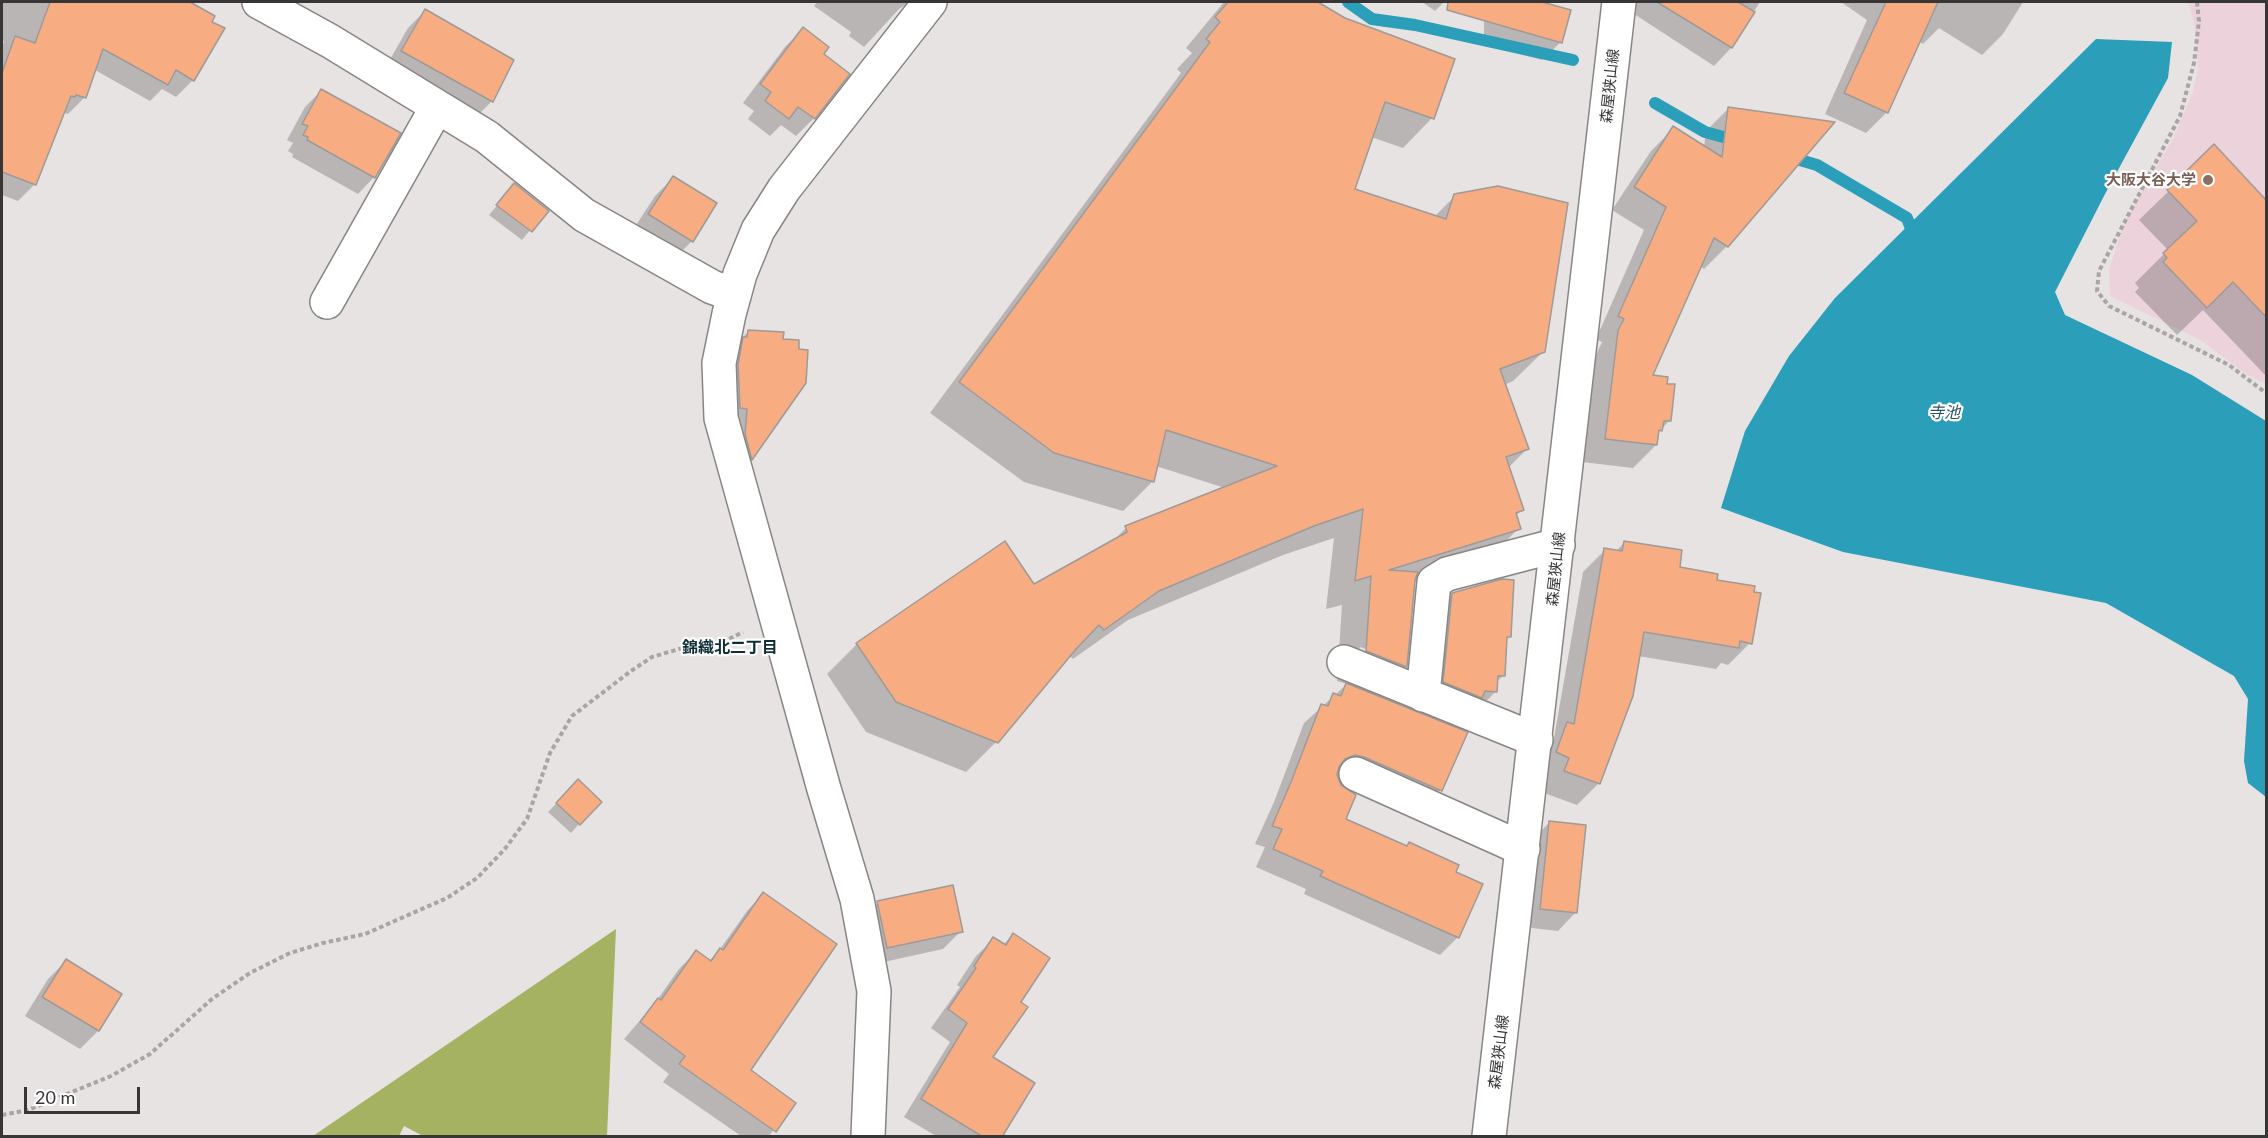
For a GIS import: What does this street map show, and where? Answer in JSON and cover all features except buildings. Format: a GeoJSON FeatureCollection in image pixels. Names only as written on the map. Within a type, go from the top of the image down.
{"type":"FeatureCollection","features":[{"type":"Feature","properties":{"kind":"street"},"geometry":{"type":"LineString","coordinates":[[259,2],[330,41],[487,137],[584,215],[712,287],[734,295]]}},
{"type":"Feature","properties":{"kind":"street"},"geometry":{"type":"LineString","coordinates":[[868,1137],[872,1086],[874,991],[857,899],[824,789],[721,418],[719,363],[740,274],[759,230],[784,189],[930,2]]}},
{"type":"Feature","properties":{"kind":"street","name":"森屋狭山線"},"geometry":{"type":"LineString","coordinates":[[1489,1137],[1524,849],[1619,2]]}},
{"type":"Feature","properties":{"kind":"street"},"geometry":{"type":"LineString","coordinates":[[327,302],[437,107]]}},
{"type":"Feature","properties":{"kind":"street"},"geometry":{"type":"LineString","coordinates":[[1423,695],[1434,582],[1447,574],[1558,545]]}},
{"type":"Feature","properties":{"kind":"street"},"geometry":{"type":"LineString","coordinates":[[1344,662],[1536,740]]}},
{"type":"Feature","properties":{"kind":"street"},"geometry":{"type":"LineString","coordinates":[[1356,774],[1524,849]]}},
{"type":"Feature","properties":{"kind":"path"},"geometry":{"type":"LineString","coordinates":[[2197,2],[2199,21],[2194,63],[2180,116],[2099,271],[2097,291],[2109,306],[2229,365],[2266,393]]}},
{"type":"Feature","properties":{"kind":"path"},"geometry":{"type":"LineString","coordinates":[[2,1115],[28,1110],[111,1076],[150,1054],[212,999],[250,973],[280,958],[323,943],[365,934],[447,898],[477,878],[504,850],[527,819],[550,753],[572,716],[652,657],[679,649],[719,644],[750,627]]}},
{"type":"Feature","properties":{"kind":"shaded area","name":"大阪大谷大学"},"geometry":{"type":"Polygon","coordinates":[[[2188,2],[2266,2],[2266,384],[2246,374],[2202,341],[2110,296],[2109,270],[2123,225],[2175,135],[2193,91],[2198,69],[2194,22],[2188,2]]]}},
{"type":"Feature","properties":{"kind":"green space"},"geometry":{"type":"Polygon","coordinates":[[[616,929],[607,1136],[423,1136],[404,1126],[399,1136],[313,1136],[616,929]]]}},
{"type":"Feature","properties":{"kind":"water","name":"寺池"},"geometry":{"type":"Polygon","coordinates":[[[2096,39],[2172,42],[2168,78],[2055,292],[2065,315],[2192,375],[2266,421],[2266,797],[2248,783],[2244,761],[2248,699],[2234,676],[2106,603],[1843,552],[1721,508],[1745,431],[1789,356],[1835,298],[2096,39]]]}},
{"type":"Feature","properties":{"kind":"waterway"},"geometry":{"type":"LineString","coordinates":[[1348,2],[1372,19],[1415,25],[1573,60]]}},
{"type":"Feature","properties":{"kind":"waterway"},"geometry":{"type":"LineString","coordinates":[[1655,103],[1705,132],[1738,141]]}},
{"type":"Feature","properties":{"kind":"waterway"},"geometry":{"type":"LineString","coordinates":[[1786,156],[1817,165],[1907,218],[1914,237]]}},
{"type":"Feature","properties":{"kind":"place","name":"大阪大谷大学"},"geometry":{"type":"Point","coordinates":[2208,180]}},
{"type":"Feature","properties":{"kind":"district","name":"錦織北二丁目"},"geometry":{"type":"Point","coordinates":[730,648]}}]}
